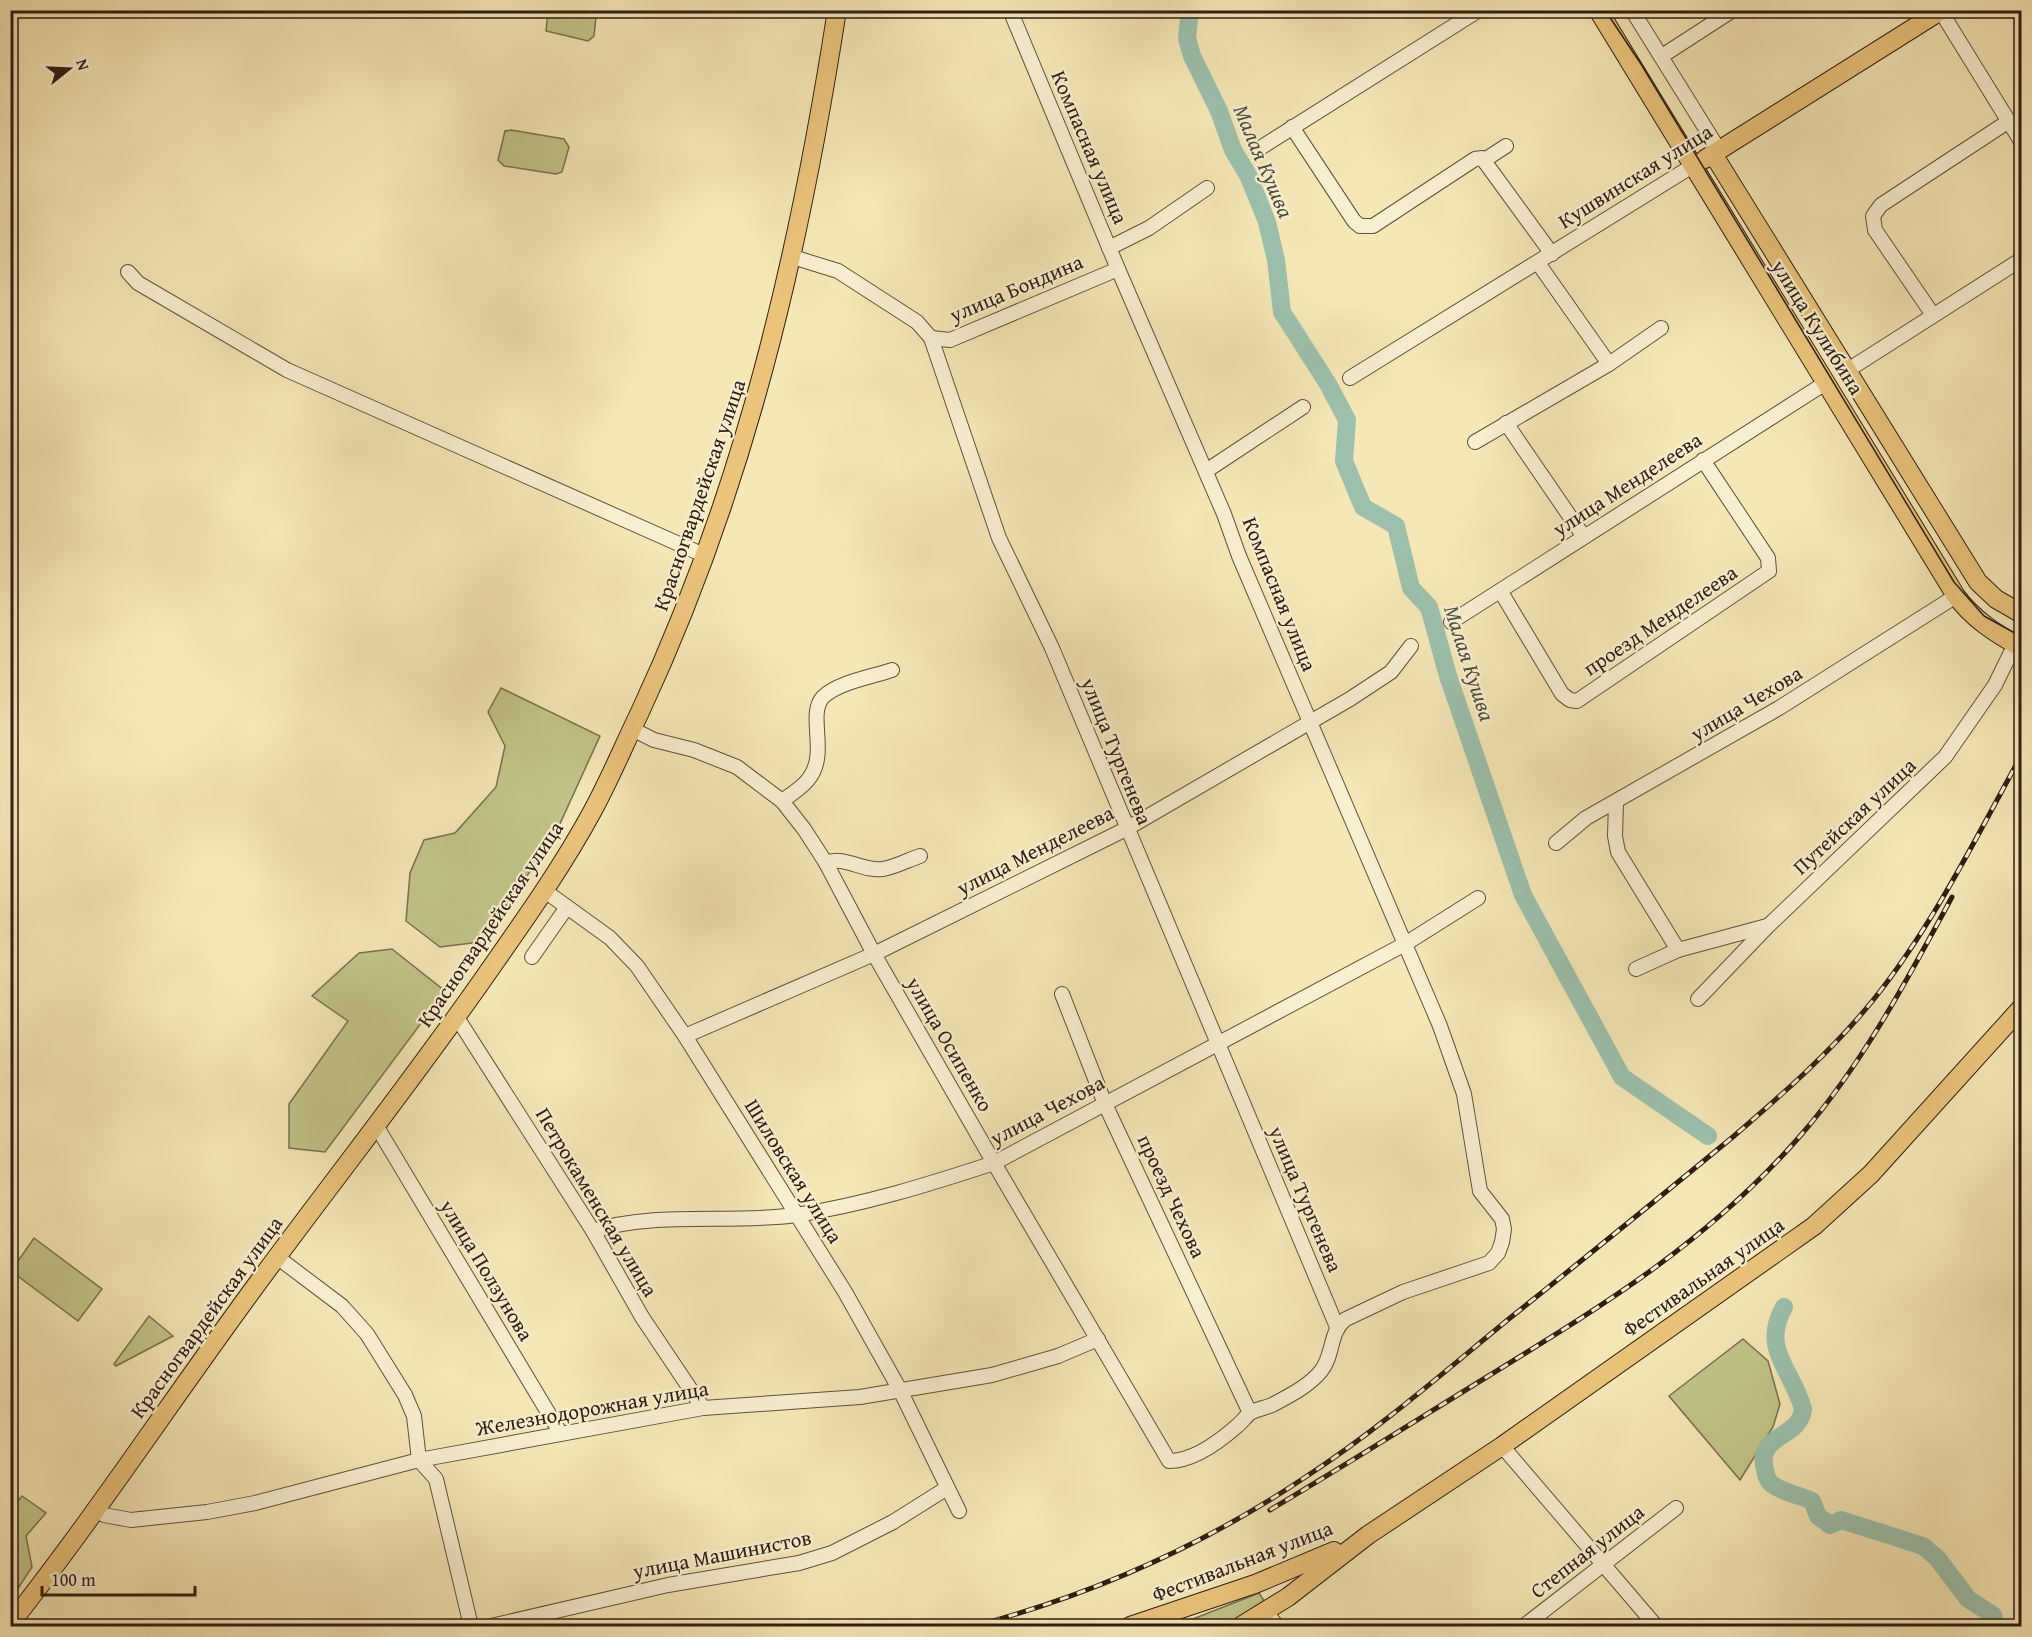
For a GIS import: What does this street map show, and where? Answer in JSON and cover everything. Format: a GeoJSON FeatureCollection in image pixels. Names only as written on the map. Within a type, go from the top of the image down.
{"type":"FeatureCollection","features":[{"type":"Feature","properties":{"kind":"main road","name":"Красногвардейская улица"},"geometry":{"type":"LineString","coordinates":[[10,1624],[456,1016],[545,891],[593,810],[673,641],[706,556],[772,343],[793,257],[837,10]]}},
{"type":"Feature","properties":{"kind":"main road","name":"улица Кулибина"},"geometry":{"type":"LineString","coordinates":[[1598,10],[1956,596],[1974,616],[2018,646]]}},
{"type":"Feature","properties":{"kind":"main road","name":"Кушвинская улица"},"geometry":{"type":"LineString","coordinates":[[1694,165],[1941,11]]}},
{"type":"Feature","properties":{"kind":"main road","name":"улица Кулибина"},"geometry":{"type":"LineString","coordinates":[[1716,152],[1978,582],[1996,599],[2022,614]]}},
{"type":"Feature","properties":{"kind":"main road","name":"Фестивальная улица"},"geometry":{"type":"LineString","coordinates":[[1241,1626],[1272,1619],[1288,1597],[1368,1535],[1502,1446],[1814,1226],[1871,1174],[2022,1007]]}},
{"type":"Feature","properties":{"kind":"main road","name":"Фестивальная улица"},"geometry":{"type":"LineString","coordinates":[[1130,1626],[1277,1575],[1368,1535]]}},
{"type":"Feature","properties":{"kind":"main road"},"geometry":{"type":"LineString","coordinates":[[1277,1575],[1288,1588],[1288,1597]]}},
{"type":"Feature","properties":{"kind":"street","name":"Компасная улица"},"geometry":{"type":"LineString","coordinates":[[1010,10],[1109,248],[1206,471],[1239,556],[1440,1026],[1464,1094],[1480,1191],[1502,1219],[1504,1229],[1498,1253],[1489,1263],[1403,1292],[1346,1319],[1337,1327]]}},
{"type":"Feature","properties":{"kind":"street"},"geometry":{"type":"LineString","coordinates":[[1257,150],[1479,10]]}},
{"type":"Feature","properties":{"kind":"street"},"geometry":{"type":"LineString","coordinates":[[1632,10],[1662,56],[1716,152]]}},
{"type":"Feature","properties":{"kind":"street"},"geometry":{"type":"LineString","coordinates":[[1662,56],[1733,10]]}},
{"type":"Feature","properties":{"kind":"street"},"geometry":{"type":"LineString","coordinates":[[1941,11],[2022,143]]}},
{"type":"Feature","properties":{"kind":"street"},"geometry":{"type":"LineString","coordinates":[[1933,315],[1875,230],[1873,216],[1881,205],[2009,121]]}},
{"type":"Feature","properties":{"kind":"street"},"geometry":{"type":"LineString","coordinates":[[1292,127],[1354,221],[1368,227],[1379,223],[1475,159],[1486,159],[1506,146]]}},
{"type":"Feature","properties":{"kind":"street"},"geometry":{"type":"LineString","coordinates":[[1486,159],[1552,254]]}},
{"type":"Feature","properties":{"kind":"street","name":"Кушвинская улица"},"geometry":{"type":"LineString","coordinates":[[1350,378],[1694,165]]}},
{"type":"Feature","properties":{"kind":"street","name":"улица Бондина"},"geometry":{"type":"LineString","coordinates":[[1109,248],[1149,228],[1208,188]]}},
{"type":"Feature","properties":{"kind":"street","name":"улица Тургенева"},"geometry":{"type":"LineString","coordinates":[[793,257],[838,271],[917,322],[930,338],[999,538],[1052,648],[1215,1042],[1337,1327]]}},
{"type":"Feature","properties":{"kind":"street"},"geometry":{"type":"LineString","coordinates":[[1848,370],[2022,259]]}},
{"type":"Feature","properties":{"kind":"street"},"geometry":{"type":"LineString","coordinates":[[1538,263],[1609,364]]}},
{"type":"Feature","properties":{"kind":"street","name":"улица Бондина"},"geometry":{"type":"LineString","coordinates":[[930,338],[950,340],[1118,269]]}},
{"type":"Feature","properties":{"kind":"street"},"geometry":{"type":"LineString","coordinates":[[128,272],[138,283],[287,370],[706,556]]}},
{"type":"Feature","properties":{"kind":"street"},"geometry":{"type":"LineString","coordinates":[[1475,442],[1609,364],[1661,328]]}},
{"type":"Feature","properties":{"kind":"street","name":"улица Менделеева"},"geometry":{"type":"LineString","coordinates":[[1451,622],[1827,382]]}},
{"type":"Feature","properties":{"kind":"street"},"geometry":{"type":"LineString","coordinates":[[1206,471],[1303,407]]}},
{"type":"Feature","properties":{"kind":"street"},"geometry":{"type":"LineString","coordinates":[[1506,423],[1584,537]]}},
{"type":"Feature","properties":{"kind":"street","name":"проезд Менделеева"},"geometry":{"type":"LineString","coordinates":[[1501,592],[1562,694],[1570,700],[1577,701],[1769,571],[1768,558],[1703,460]]}},
{"type":"Feature","properties":{"kind":"street","name":"улица Чехова"},"geometry":{"type":"LineString","coordinates":[[1556,843],[1586,818],[1616,803],[1779,708],[1956,596]]}},
{"type":"Feature","properties":{"kind":"street","name":"улица Менделеева"},"geometry":{"type":"LineString","coordinates":[[685,1036],[874,954],[1126,829],[1391,672],[1411,646]]}},
{"type":"Feature","properties":{"kind":"street","name":"Путейская улица"},"geometry":{"type":"LineString","coordinates":[[1698,999],[1768,926],[1946,757],[1995,685],[2018,646]]}},
{"type":"Feature","properties":{"kind":"street"},"geometry":{"type":"LineString","coordinates":[[782,801],[809,779],[819,758],[817,723],[822,698],[835,690],[892,670]]}},
{"type":"Feature","properties":{"kind":"street","name":"улица Осипенко"},"geometry":{"type":"LineString","coordinates":[[632,729],[654,740],[694,750],[737,767],[782,801],[826,863],[874,954],[1169,1461],[1179,1461],[1200,1452],[1236,1427],[1250,1413]]}},
{"type":"Feature","properties":{"kind":"street"},"geometry":{"type":"LineString","coordinates":[[1616,803],[1615,836],[1618,852],[1678,950]]}},
{"type":"Feature","properties":{"kind":"street"},"geometry":{"type":"LineString","coordinates":[[826,863],[840,860],[883,869],[920,856]]}},
{"type":"Feature","properties":{"kind":"street","name":"Шиловская улица"},"geometry":{"type":"LineString","coordinates":[[545,891],[610,938],[637,966],[685,1036],[845,1292],[900,1390],[959,1512]]}},
{"type":"Feature","properties":{"kind":"street","name":"улица Чехова"},"geometry":{"type":"LineString","coordinates":[[593,1231],[628,1222],[796,1215],[923,1186],[994,1163],[1215,1042],[1405,944],[1478,898]]}},
{"type":"Feature","properties":{"kind":"street"},"geometry":{"type":"LineString","coordinates":[[532,957],[567,907]]}},
{"type":"Feature","properties":{"kind":"street"},"geometry":{"type":"LineString","coordinates":[[1636,969],[1678,950],[1768,926]]}},
{"type":"Feature","properties":{"kind":"street","name":"проезд Чехова"},"geometry":{"type":"LineString","coordinates":[[1062,994],[1105,1104],[1250,1413]]}},
{"type":"Feature","properties":{"kind":"street","name":"Петрокаменская улица"},"geometry":{"type":"LineString","coordinates":[[456,1016],[593,1231],[642,1317],[703,1408]]}},
{"type":"Feature","properties":{"kind":"street","name":"улица Ползунова"},"geometry":{"type":"LineString","coordinates":[[376,1127],[561,1434]]}},
{"type":"Feature","properties":{"kind":"street"},"geometry":{"type":"LineString","coordinates":[[277,1257],[342,1306],[367,1334],[405,1395],[414,1416],[419,1460],[436,1479],[471,1626]]}},
{"type":"Feature","properties":{"kind":"street"},"geometry":{"type":"LineString","coordinates":[[1250,1413],[1271,1405],[1308,1383],[1319,1373],[1330,1356],[1337,1327]]}},
{"type":"Feature","properties":{"kind":"street","name":"Железнодорожная улица"},"geometry":{"type":"LineString","coordinates":[[95,1508],[117,1519],[167,1518],[255,1503],[419,1460],[703,1408],[860,1397],[1024,1367],[1098,1339]]}},
{"type":"Feature","properties":{"kind":"street"},"geometry":{"type":"LineString","coordinates":[[1502,1446],[1656,1626]]}},
{"type":"Feature","properties":{"kind":"street","name":"улица Машинистов"},"geometry":{"type":"LineString","coordinates":[[491,1626],[653,1589],[799,1563],[832,1553],[893,1522],[947,1488]]}},
{"type":"Feature","properties":{"kind":"street","name":"Степная улица"},"geometry":{"type":"LineString","coordinates":[[1524,1626],[1676,1509]]}},
{"type":"Feature","properties":{"kind":"green space"},"geometry":{"type":"Polygon","coordinates":[[[548,11],[596,16],[594,36],[588,41],[546,31],[548,11]]]}},
{"type":"Feature","properties":{"kind":"green space"},"geometry":{"type":"Polygon","coordinates":[[[505,131],[564,139],[569,147],[562,172],[556,174],[504,166],[498,160],[505,131]]]}},
{"type":"Feature","properties":{"kind":"green space"},"geometry":{"type":"Polygon","coordinates":[[[501,688],[600,736],[553,839],[480,942],[440,947],[406,921],[410,873],[424,840],[455,833],[496,787],[505,746],[488,712],[501,688]]]}},
{"type":"Feature","properties":{"kind":"green space"},"geometry":{"type":"Polygon","coordinates":[[[392,949],[445,991],[325,1152],[289,1148],[289,1104],[348,1021],[312,996],[359,953],[392,949]]]}},
{"type":"Feature","properties":{"kind":"green space"},"geometry":{"type":"Polygon","coordinates":[[[34,1238],[102,1289],[78,1321],[11,1271],[34,1238]]]}},
{"type":"Feature","properties":{"kind":"green space"},"geometry":{"type":"Polygon","coordinates":[[[149,1316],[173,1336],[116,1366],[114,1364],[149,1316]]]}},
{"type":"Feature","properties":{"kind":"green space"},"geometry":{"type":"Polygon","coordinates":[[[1743,1339],[1768,1361],[1780,1404],[1773,1427],[1740,1480],[1669,1396],[1743,1339]]]}},
{"type":"Feature","properties":{"kind":"green space"},"geometry":{"type":"Polygon","coordinates":[[[22,1496],[46,1513],[26,1536],[32,1567],[11,1599],[11,1498],[17,1502],[22,1496]]]}},
{"type":"Feature","properties":{"kind":"green space"},"geometry":{"type":"Polygon","coordinates":[[[1259,1593],[1266,1604],[1222,1626],[1175,1626],[1259,1593]]]}},
{"type":"Feature","properties":{"kind":"waterway","name":"Малая Кушва"},"geometry":{"type":"LineString","coordinates":[[1190,10],[1187,38],[1192,56],[1219,111],[1233,150],[1248,175],[1267,222],[1276,260],[1282,312],[1328,384],[1347,420],[1344,461],[1363,507],[1396,526],[1411,588],[1429,607],[1448,676],[1523,895],[1622,1077],[1708,1136]]}},
{"type":"Feature","properties":{"kind":"waterway","name":"Малая Кушва"},"geometry":{"type":"LineString","coordinates":[[1784,1307],[1775,1336],[1777,1348],[1803,1409],[1800,1419],[1794,1426],[1766,1450],[1765,1472],[1769,1481],[1782,1490],[1812,1501],[1818,1516],[1830,1525],[1841,1520],[1923,1546],[1938,1559],[1968,1599],[1993,1615],[1996,1626]]}},
{"type":"Feature","properties":{"kind":"tram line"},"geometry":{"type":"LineString","coordinates":[[1605,10],[1641,64],[1954,582],[1984,616],[2022,637]]}},
{"type":"Feature","properties":{"kind":"railway"},"geometry":{"type":"LineString","coordinates":[[974,1626],[1105,1583],[1188,1545],[1269,1501],[1334,1458],[1411,1400],[1734,1136],[1825,1053],[1874,999],[1935,911],[2022,754]]}},
{"type":"Feature","properties":{"kind":"railway"},"geometry":{"type":"LineString","coordinates":[[1270,1510],[1616,1295],[1693,1238],[1730,1207],[1801,1135],[1844,1079],[1901,990],[1952,897]]}}]}
